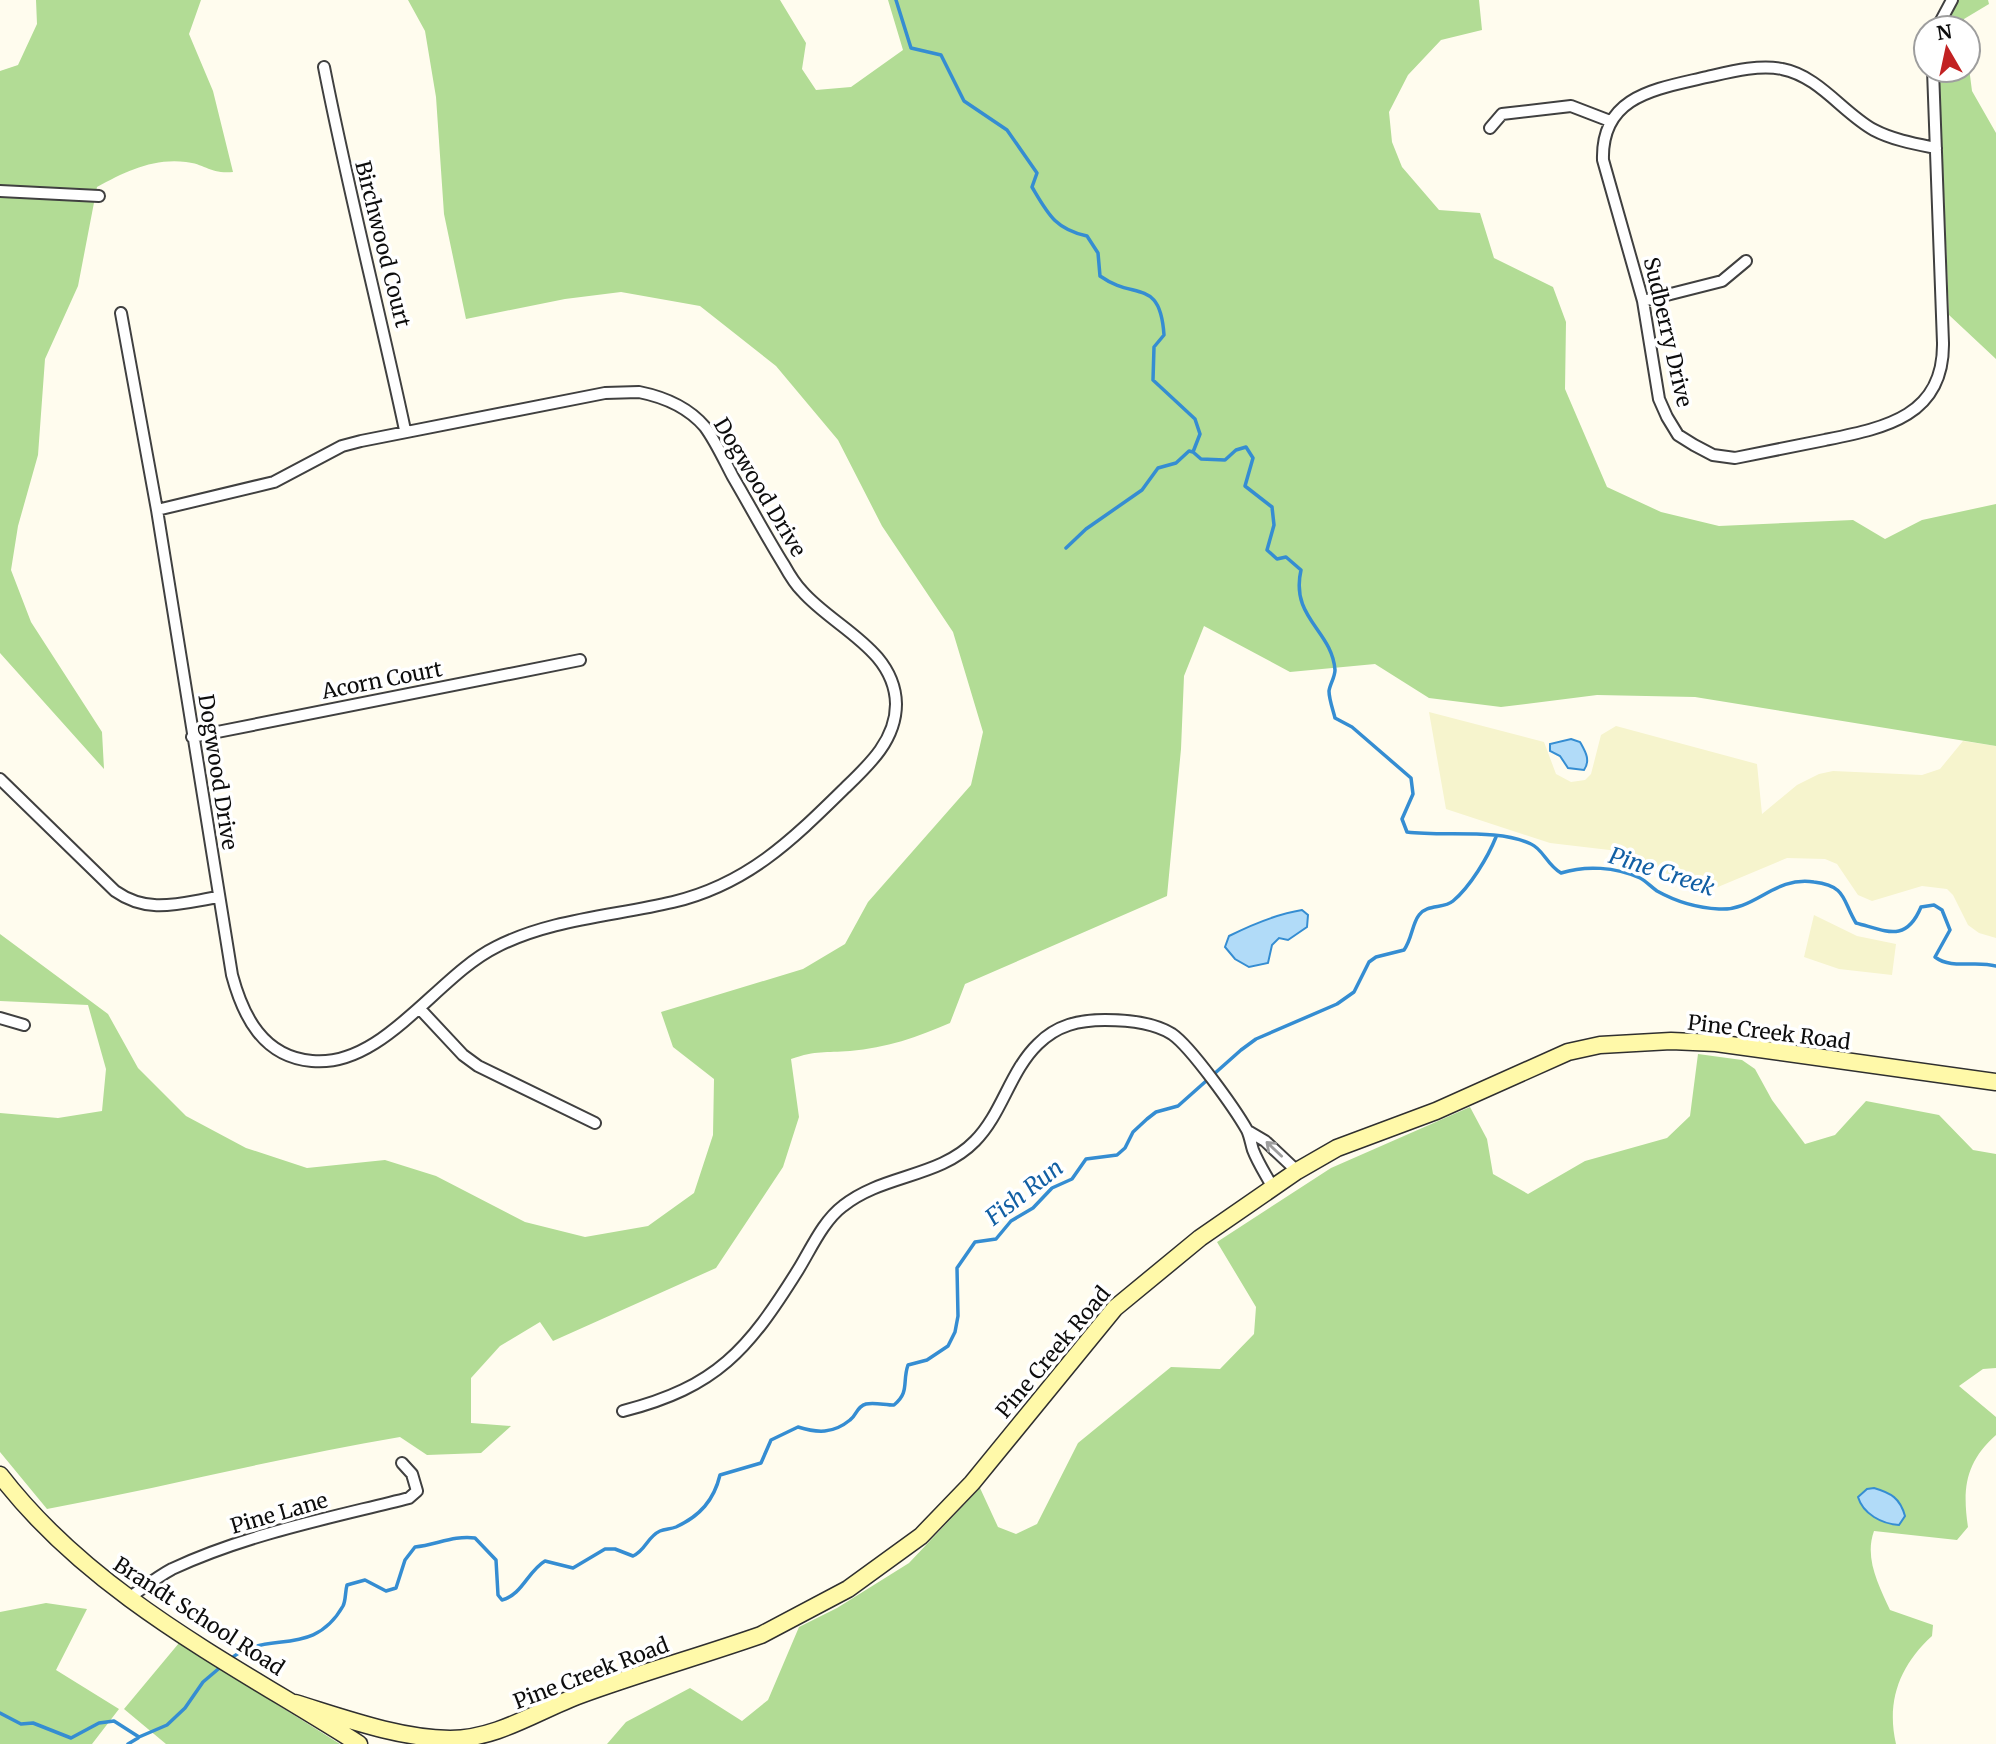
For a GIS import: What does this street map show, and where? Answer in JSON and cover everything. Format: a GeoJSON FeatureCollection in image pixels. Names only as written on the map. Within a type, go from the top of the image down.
{"type":"FeatureCollection","features":[{"type":"Feature","properties":{"kind":"street","name":"Birchwood Court"},"geometry":{"type":"LineString","coordinates":[[324,68],[345,175],[377,300],[405,430]]}},
{"type":"Feature","properties":{"kind":"street"},"geometry":{"type":"LineString","coordinates":[[1490,128],[1502,114],[1571,106],[1611,121],[1627,104],[1647,91],[1734,71],[1782,69],[1814,83],[1875,130],[1936,148]]}},
{"type":"Feature","properties":{"kind":"street","name":"Sudberry Drive"},"geometry":{"type":"LineString","coordinates":[[1611,121],[1603,141],[1603,160],[1643,301],[1660,399],[1678,435],[1713,455],[1735,458],[1896,422],[1915,411],[1940,378],[1943,361],[1934,84]]}},
{"type":"Feature","properties":{"kind":"street"},"geometry":{"type":"LineString","coordinates":[[0,191],[99,196]]}},
{"type":"Feature","properties":{"kind":"street"},"geometry":{"type":"LineString","coordinates":[[1643,301],[1722,281],[1746,261]]}},
{"type":"Feature","properties":{"kind":"street"},"geometry":{"type":"LineString","coordinates":[[121,313],[157,510]]}},
{"type":"Feature","properties":{"kind":"street","name":"Dogwood Drive"},"geometry":{"type":"LineString","coordinates":[[624,391],[651,394],[679,405],[704,427],[715,443],[801,591],[881,663],[889,674],[896,702],[895,718],[887,740],[874,759],[807,828],[743,875],[674,902],[543,928],[517,936],[477,956],[419,1009],[361,1050],[332,1061],[310,1061],[271,1046],[245,1016],[238,998],[192,737],[157,510],[261,486],[342,446],[405,430],[624,391]]}},
{"type":"Feature","properties":{"kind":"street","name":"Acorn Court"},"geometry":{"type":"LineString","coordinates":[[192,737],[580,660]]}},
{"type":"Feature","properties":{"kind":"street"},"geometry":{"type":"LineString","coordinates":[[0,779],[115,891],[134,904],[155,906],[219,897]]}},
{"type":"Feature","properties":{"kind":"street"},"geometry":{"type":"LineString","coordinates":[[419,1009],[463,1055],[478,1066],[595,1123]]}},
{"type":"Feature","properties":{"kind":"street"},"geometry":{"type":"LineString","coordinates":[[0,1018],[24,1025]]}},
{"type":"Feature","properties":{"kind":"street"},"geometry":{"type":"LineString","coordinates":[[623,1411],[671,1396],[723,1367],[764,1323],[815,1241],[840,1208],[875,1187],[936,1167],[968,1148],[981,1135],[1026,1057],[1062,1026],[1090,1021],[1123,1021],[1148,1024],[1173,1035],[1248,1131],[1265,1141],[1297,1171]]}},
{"type":"Feature","properties":{"kind":"street","name":"Pine Creek Road"},"geometry":{"type":"LineString","coordinates":[[295,1703],[362,1723],[424,1737],[450,1739],[486,1734],[553,1705],[635,1675],[750,1639],[790,1621],[848,1589],[921,1536],[972,1483],[1115,1308],[1189,1246],[1297,1171],[1337,1148],[1436,1111],[1568,1052],[1600,1045],[1716,1043],[1996,1082]]}},
{"type":"Feature","properties":{"kind":"street"},"geometry":{"type":"LineString","coordinates":[[1248,1131],[1254,1152],[1273,1188]]}},
{"type":"Feature","properties":{"kind":"street","name":"Pine Lane"},"geometry":{"type":"LineString","coordinates":[[127,1598],[170,1570],[213,1553],[270,1534],[409,1498],[417,1491],[412,1474],[402,1463]]}},
{"type":"Feature","properties":{"kind":"street","name":"Brandt School Road"},"geometry":{"type":"LineString","coordinates":[[3,1482],[69,1551],[127,1598],[359,1744]]}},
{"type":"Feature","properties":{"kind":"shaded area"},"geometry":{"type":"Polygon","coordinates":[[[1429,712],[1544,742],[1556,774],[1571,782],[1585,780],[1591,774],[1601,735],[1616,726],[1757,764],[1762,814],[1797,785],[1819,774],[1833,771],[1922,775],[1940,769],[1963,741],[1996,746],[1996,938],[1979,933],[1968,925],[1953,895],[1947,889],[1922,886],[1872,901],[1858,895],[1837,864],[1825,859],[1787,858],[1706,892],[1618,851],[1550,843],[1446,809],[1429,712]]]}},
{"type":"Feature","properties":{"kind":"shaded area"},"geometry":{"type":"Polygon","coordinates":[[[1814,915],[1857,936],[1896,944],[1892,975],[1839,969],[1804,957],[1814,915]]]}},
{"type":"Feature","properties":{"kind":"green space"},"geometry":{"type":"Polygon","coordinates":[[[36,0],[201,0],[189,34],[213,91],[233,172],[219,172],[186,162],[162,162],[128,171],[97,187],[78,286],[45,359],[38,455],[18,526],[11,570],[31,622],[102,732],[104,769],[0,653],[0,71],[18,65],[37,24],[36,0]]]}},
{"type":"Feature","properties":{"kind":"green space"},"geometry":{"type":"Polygon","coordinates":[[[408,0],[780,0],[806,43],[802,69],[816,90],[851,87],[903,50],[888,0],[1479,0],[1482,30],[1441,40],[1408,75],[1389,112],[1392,142],[1402,167],[1439,210],[1480,213],[1494,258],[1553,287],[1566,322],[1565,389],[1607,487],[1661,512],[1719,526],[1853,520],[1885,539],[1922,520],[1996,504],[1996,746],[1695,697],[1597,695],[1501,707],[1429,698],[1375,664],[1290,672],[1204,626],[1184,676],[1181,749],[1167,896],[965,984],[950,1023],[889,1045],[863,1050],[815,1053],[791,1059],[799,1117],[783,1167],[716,1268],[553,1341],[540,1322],[500,1346],[471,1378],[471,1423],[511,1426],[481,1453],[427,1455],[400,1437],[47,1509],[0,1452],[0,1113],[58,1118],[102,1111],[106,1069],[88,1005],[0,1001],[0,934],[108,1014],[138,1068],[186,1116],[246,1148],[307,1168],[385,1160],[436,1176],[525,1222],[585,1237],[648,1226],[694,1193],[713,1135],[714,1079],[673,1047],[661,1012],[803,969],[845,944],[868,902],[971,785],[983,732],[953,632],[882,526],[838,440],[776,366],[700,306],[621,292],[565,299],[466,319],[444,214],[436,97],[425,31],[408,0]]]}},
{"type":"Feature","properties":{"kind":"green space"},"geometry":{"type":"Polygon","coordinates":[[[1958,0],[1988,0],[1989,4],[1972,14],[1950,14],[1958,0]]]}},
{"type":"Feature","properties":{"kind":"green space"},"geometry":{"type":"Polygon","coordinates":[[[1939,84],[1971,84],[1972,91],[1996,133],[1996,359],[1949,315],[1939,84]]]}},
{"type":"Feature","properties":{"kind":"green space"},"geometry":{"type":"Polygon","coordinates":[[[1698,1054],[1742,1060],[1755,1069],[1772,1100],[1805,1144],[1835,1135],[1866,1101],[1939,1115],[1973,1150],[1996,1154],[1996,1368],[1983,1369],[1959,1386],[1996,1417],[1996,1435],[1978,1455],[1968,1476],[1968,1527],[1957,1540],[1874,1531],[1871,1541],[1874,1572],[1890,1610],[1933,1625],[1932,1636],[1911,1659],[1898,1685],[1893,1713],[1896,1744],[607,1744],[626,1722],[690,1688],[742,1721],[768,1700],[799,1627],[837,1608],[909,1563],[980,1488],[998,1527],[1016,1534],[1037,1524],[1078,1443],[1171,1367],[1220,1369],[1254,1334],[1256,1307],[1217,1242],[1331,1168],[1470,1107],[1487,1139],[1493,1174],[1528,1194],[1585,1161],[1667,1138],[1690,1116],[1698,1054]]]}},
{"type":"Feature","properties":{"kind":"green space"},"geometry":{"type":"Polygon","coordinates":[[[46,1603],[87,1609],[56,1670],[119,1709],[92,1744],[0,1744],[0,1612],[46,1603]]]}},
{"type":"Feature","properties":{"kind":"green space"},"geometry":{"type":"Polygon","coordinates":[[[179,1643],[340,1744],[166,1744],[124,1709],[179,1643]]]}},
{"type":"Feature","properties":{"kind":"water"},"geometry":{"type":"Polygon","coordinates":[[[1571,739],[1580,742],[1585,752],[1587,763],[1584,770],[1568,768],[1560,756],[1550,751],[1550,744],[1571,739]]]}},
{"type":"Feature","properties":{"kind":"water"},"geometry":{"type":"Polygon","coordinates":[[[1302,910],[1308,915],[1307,927],[1288,940],[1279,938],[1272,945],[1268,963],[1249,967],[1235,959],[1225,947],[1229,936],[1274,917],[1302,910]]]}},
{"type":"Feature","properties":{"kind":"water"},"geometry":{"type":"Polygon","coordinates":[[[1874,1488],[1890,1494],[1900,1505],[1905,1516],[1899,1525],[1874,1517],[1860,1503],[1858,1497],[1867,1489],[1874,1488]]]}},
{"type":"Feature","properties":{"kind":"waterway","name":"Pine Creek"},"geometry":{"type":"LineString","coordinates":[[896,0],[911,48],[941,55],[964,101],[1007,130],[1037,173],[1032,187],[1048,213],[1060,225],[1087,236],[1098,253],[1100,276],[1124,288],[1144,293],[1157,305],[1162,317],[1164,335],[1154,347],[1153,380],[1195,419],[1200,434],[1193,452],[1201,459],[1225,460],[1236,450],[1246,447],[1253,458],[1245,486],[1272,507],[1274,525],[1267,550],[1277,559],[1286,557],[1301,570],[1301,600],[1332,656],[1335,673],[1329,691],[1335,718],[1352,727],[1411,778],[1413,794],[1402,819],[1407,832],[1487,834],[1517,839],[1535,846],[1561,873],[1590,868],[1621,871],[1640,878],[1671,898],[1695,906],[1732,908],[1787,884],[1814,882],[1838,891],[1856,923],[1895,932],[1909,926],[1921,907],[1934,905],[1942,910],[1950,930],[1935,957],[1949,963],[1996,966]]}},
{"type":"Feature","properties":{"kind":"waterway"},"geometry":{"type":"LineString","coordinates":[[1066,548],[1086,529],[1142,490],[1158,468],[1176,463],[1189,451],[1193,452]]}},
{"type":"Feature","properties":{"kind":"waterway","name":"Fish Run"},"geometry":{"type":"LineString","coordinates":[[229,1660],[258,1646],[317,1633],[331,1623],[343,1606],[347,1585],[365,1580],[386,1591],[396,1588],[405,1560],[415,1547],[460,1538],[475,1538],[496,1560],[498,1595],[502,1600],[515,1593],[545,1561],[573,1568],[605,1549],[615,1549],[633,1556],[656,1534],[676,1527],[699,1512],[710,1500],[720,1475],[761,1463],[771,1440],[798,1427],[818,1431],[837,1428],[844,1425],[866,1404],[894,1405],[904,1391],[908,1365],[927,1360],[948,1346],[955,1332],[958,1316],[957,1268],[975,1242],[996,1239],[1011,1221],[1033,1208],[1052,1188],[1072,1179],[1086,1159],[1117,1155],[1125,1148],[1133,1132],[1147,1119],[1156,1112],[1178,1106],[1256,1039],[1337,1004],[1354,992],[1369,962],[1376,957],[1404,950],[1422,912],[1449,903],[1466,888],[1496,837]]}},
{"type":"Feature","properties":{"kind":"waterway","name":"Fish Run"},"geometry":{"type":"LineString","coordinates":[[0,1713],[21,1724],[33,1723],[71,1738],[99,1723],[114,1721],[139,1737],[167,1725],[185,1708],[203,1682],[223,1665]]}},
{"type":"Feature","properties":{"kind":"waterway"},"geometry":{"type":"LineString","coordinates":[[128,1744],[138,1738]]}}]}
